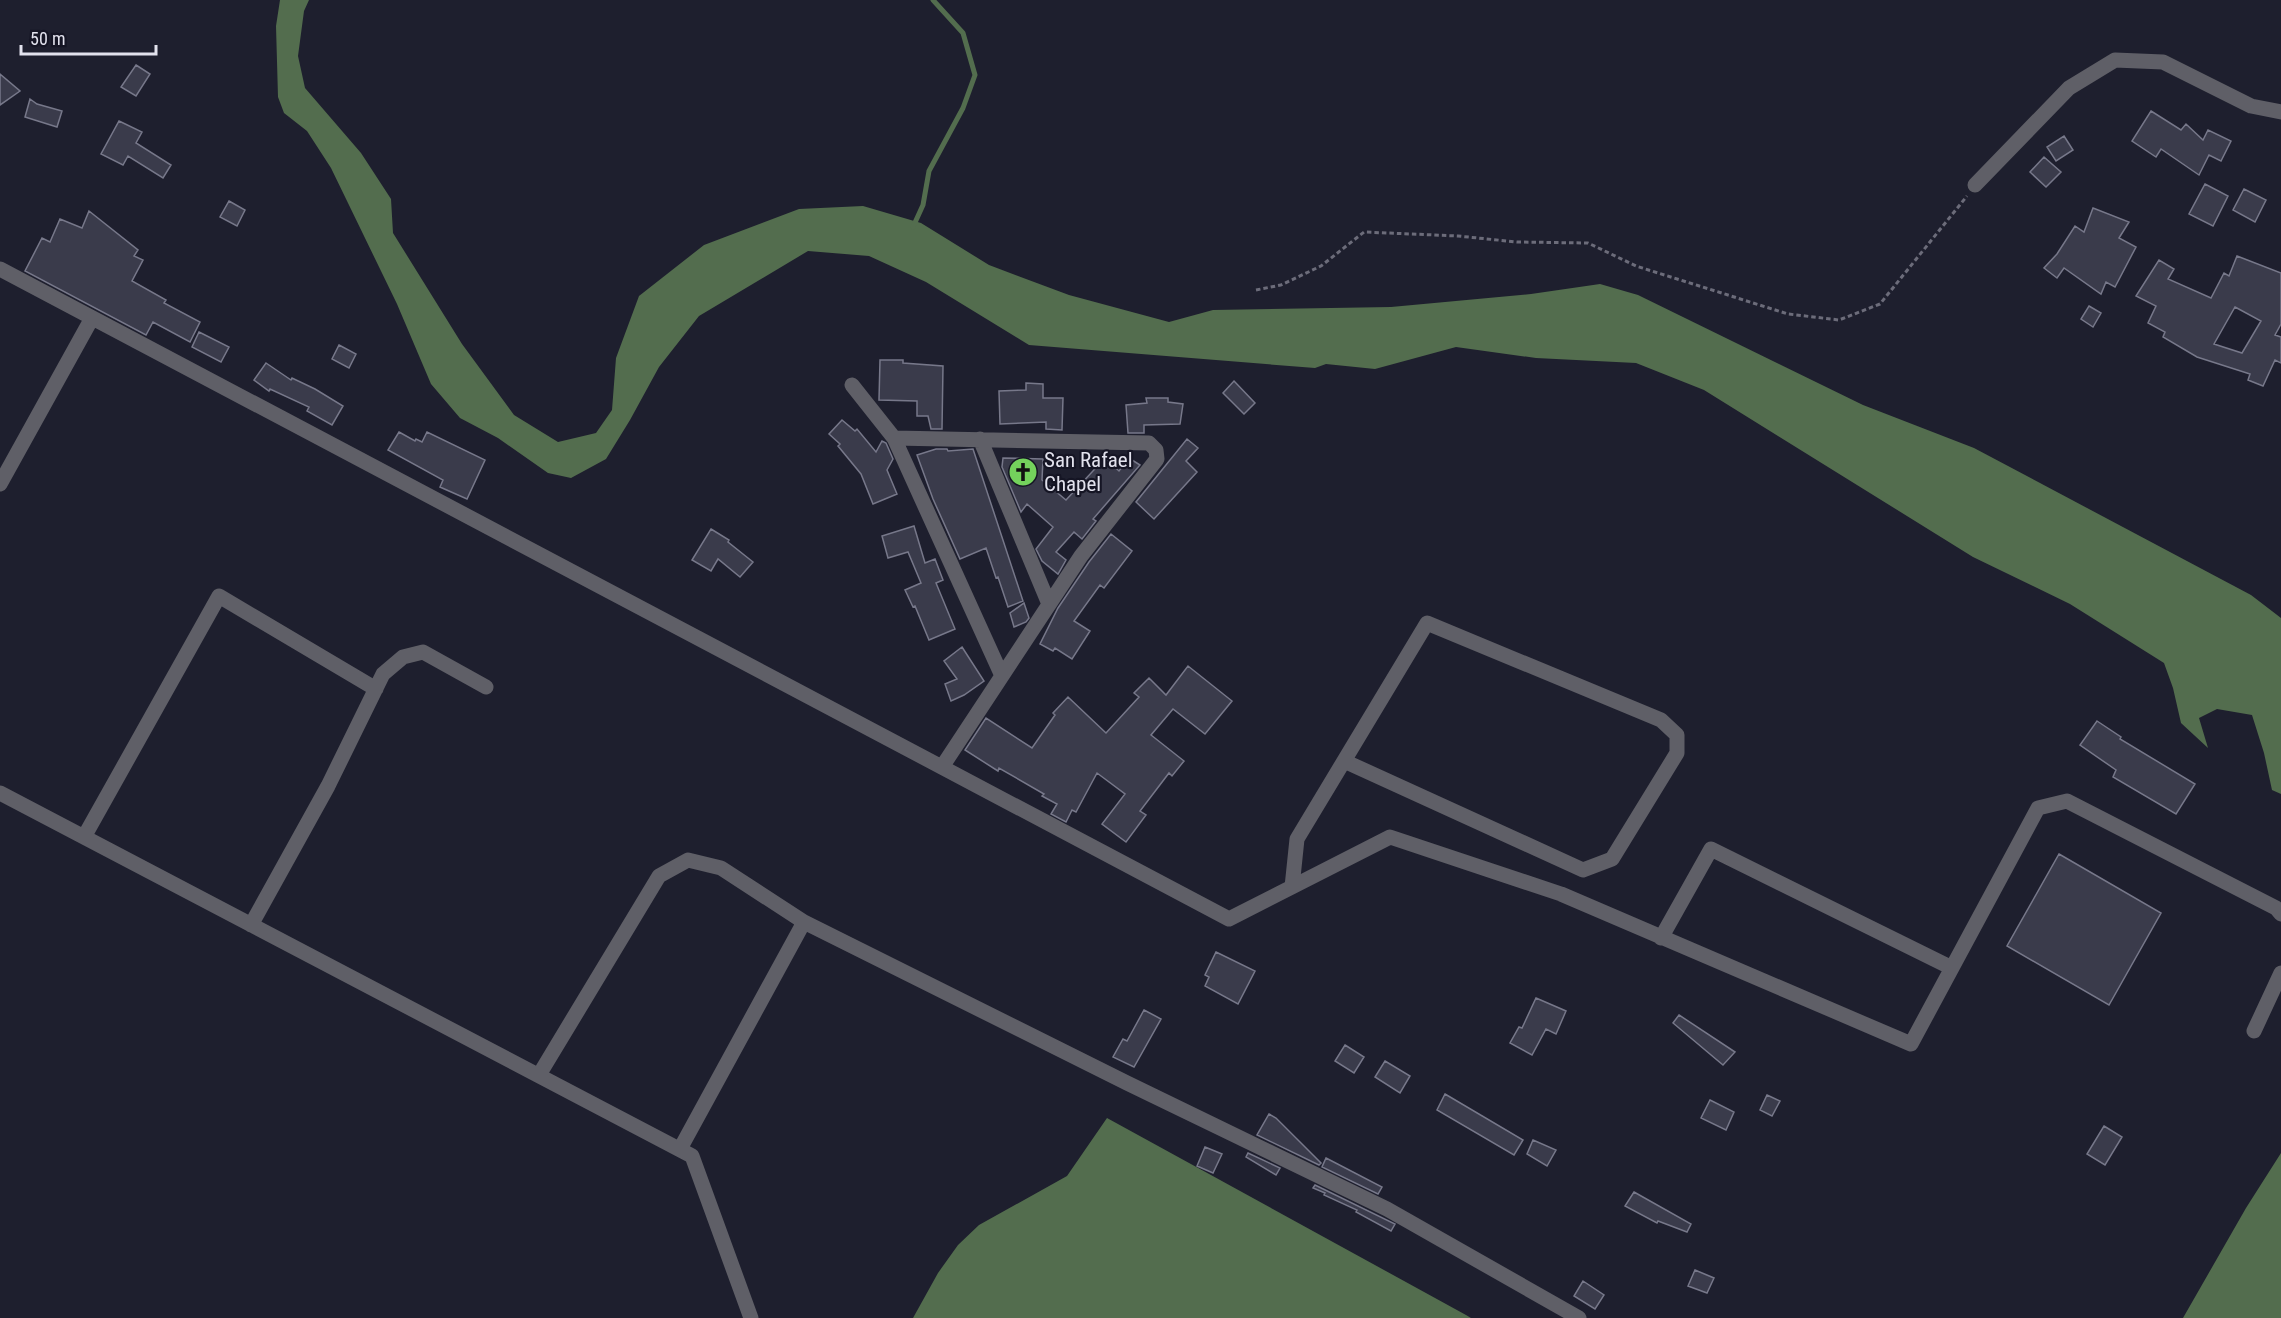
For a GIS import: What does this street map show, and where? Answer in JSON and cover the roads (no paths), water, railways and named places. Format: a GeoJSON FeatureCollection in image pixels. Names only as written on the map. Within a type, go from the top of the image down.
{"type":"FeatureCollection","features":[{"type":"Feature","properties":{"kind":"street"},"geometry":{"type":"LineString","coordinates":[[1975,185],[2069,88],[2115,60],[2163,62],[2251,106],[2281,112]]}},
{"type":"Feature","properties":{"kind":"street"},"geometry":{"type":"LineString","coordinates":[[0,269],[1229,919],[1390,837],[1561,894],[1911,1044],[2038,808],[2067,801],[2276,908],[2281,914]]}},
{"type":"Feature","properties":{"kind":"street"},"geometry":{"type":"LineString","coordinates":[[0,484],[92,318]]}},
{"type":"Feature","properties":{"kind":"street"},"geometry":{"type":"LineString","coordinates":[[852,385],[894,438],[1002,676]]}},
{"type":"Feature","properties":{"kind":"street"},"geometry":{"type":"LineString","coordinates":[[894,438],[1149,443],[1156,450],[1157,459],[1081,556],[942,767]]}},
{"type":"Feature","properties":{"kind":"street"},"geometry":{"type":"LineString","coordinates":[[980,439],[1049,604]]}},
{"type":"Feature","properties":{"kind":"street"},"geometry":{"type":"LineString","coordinates":[[84,837],[219,596],[376,689]]}},
{"type":"Feature","properties":{"kind":"street"},"geometry":{"type":"LineString","coordinates":[[1292,887],[1297,839],[1427,623],[1661,720],[1677,735],[1677,753],[1612,859],[1583,870],[1344,761]]}},
{"type":"Feature","properties":{"kind":"street"},"geometry":{"type":"LineString","coordinates":[[251,925],[328,786],[383,674],[403,657],[423,652],[486,687]]}},
{"type":"Feature","properties":{"kind":"street"},"geometry":{"type":"LineString","coordinates":[[0,793],[692,1156],[751,1318]]}},
{"type":"Feature","properties":{"kind":"street"},"geometry":{"type":"LineString","coordinates":[[1661,938],[1711,849],[1952,968]]}},
{"type":"Feature","properties":{"kind":"street"},"geometry":{"type":"LineString","coordinates":[[539,1075],[659,876],[688,860],[721,868],[804,922],[1387,1209],[1579,1318]]}},
{"type":"Feature","properties":{"kind":"street"},"geometry":{"type":"LineString","coordinates":[[680,1149],[804,922]]}},
{"type":"Feature","properties":{"kind":"street"},"geometry":{"type":"LineString","coordinates":[[2254,1031],[2281,973]]}},
{"type":"Feature","properties":{"kind":"waterway"},"geometry":{"type":"LineString","coordinates":[[913,227],[923,205],[929,171],[963,108],[975,75],[963,33],[933,0]]}},
{"type":"Feature","properties":{"kind":"place","name":"San Rafael Chapel"},"geometry":{"type":"Point","coordinates":[1023,472]}}]}
